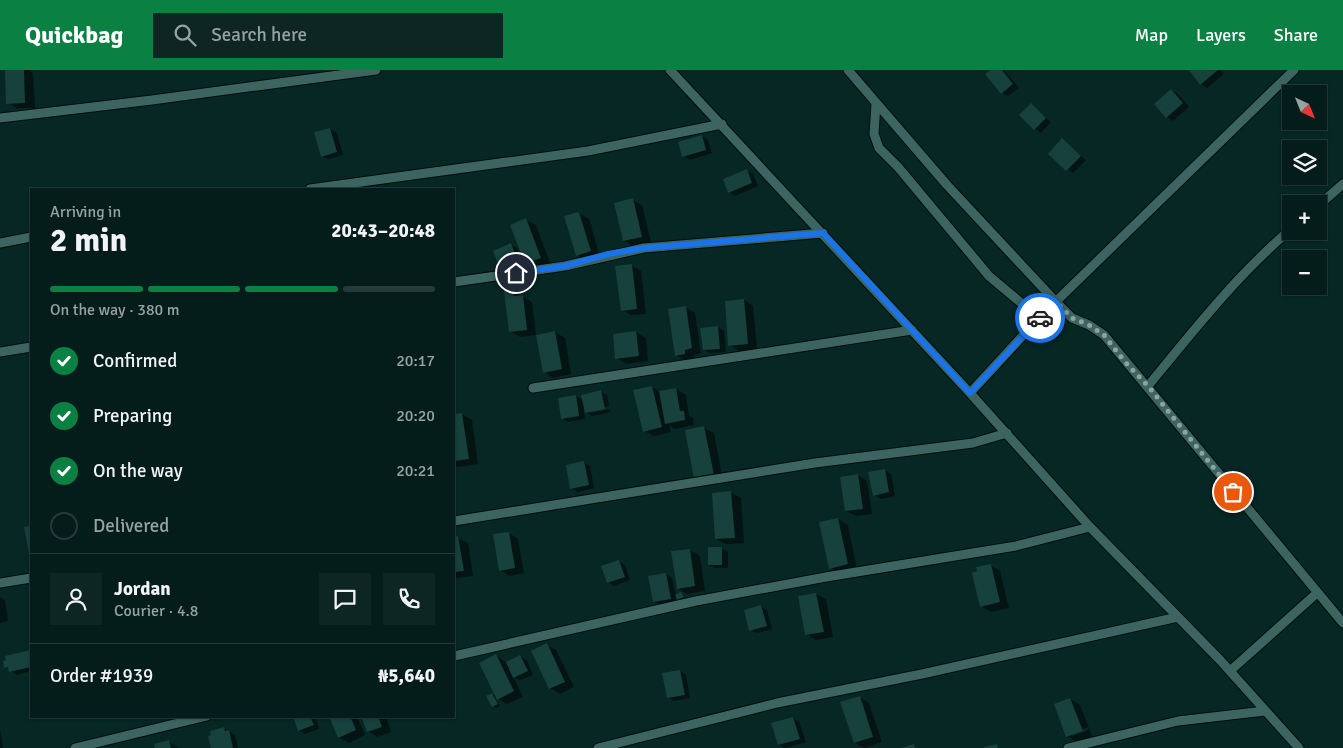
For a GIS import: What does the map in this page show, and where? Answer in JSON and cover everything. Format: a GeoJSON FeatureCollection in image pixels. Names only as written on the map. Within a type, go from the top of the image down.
{"type":"FeatureCollection","features":[{"type":"Feature","properties":{"kind":"street"},"geometry":{"type":"LineString","coordinates":[[0,118],[376,70]]}},
{"type":"Feature","properties":{"kind":"street"},"geometry":{"type":"LineString","coordinates":[[670,70],[1007,433],[1090,527],[1230,671],[1299,748]]}},
{"type":"Feature","properties":{"kind":"street"},"geometry":{"type":"LineString","coordinates":[[848,70],[948,185],[1057,303],[1072,318],[1089,325],[1104,335],[1343,623]]}},
{"type":"Feature","properties":{"kind":"street"},"geometry":{"type":"LineString","coordinates":[[970,393],[1040,318],[1294,70]]}},
{"type":"Feature","properties":{"kind":"street"},"geometry":{"type":"LineString","coordinates":[[876,102],[874,134],[878,148],[898,167],[989,276],[1040,318]]}},
{"type":"Feature","properties":{"kind":"street"},"geometry":{"type":"LineString","coordinates":[[317,188],[588,151],[722,124]]}},
{"type":"Feature","properties":{"kind":"street"},"geometry":{"type":"LineString","coordinates":[[1327,198],[1343,184]]}},
{"type":"Feature","properties":{"kind":"street"},"geometry":{"type":"LineString","coordinates":[[455,282],[565,266],[608,254],[644,248],[823,233]]}},
{"type":"Feature","properties":{"kind":"street"},"geometry":{"type":"LineString","coordinates":[[1148,386],[1214,306],[1262,254],[1282,236]]}},
{"type":"Feature","properties":{"kind":"street"},"geometry":{"type":"LineString","coordinates":[[0,243],[30,237]]}},
{"type":"Feature","properties":{"kind":"street"},"geometry":{"type":"LineString","coordinates":[[533,388],[912,330]]}},
{"type":"Feature","properties":{"kind":"street"},"geometry":{"type":"LineString","coordinates":[[0,352],[30,347]]}},
{"type":"Feature","properties":{"kind":"street"},"geometry":{"type":"LineString","coordinates":[[455,522],[815,463],[973,443],[1007,433]]}},
{"type":"Feature","properties":{"kind":"street"},"geometry":{"type":"LineString","coordinates":[[455,656],[696,601],[826,577],[1016,546],[1090,527]]}},
{"type":"Feature","properties":{"kind":"street"},"geometry":{"type":"LineString","coordinates":[[0,583],[30,578]]}},
{"type":"Feature","properties":{"kind":"street"},"geometry":{"type":"LineString","coordinates":[[1230,671],[1317,593]]}},
{"type":"Feature","properties":{"kind":"street"},"geometry":{"type":"LineString","coordinates":[[598,748],[777,703],[922,674],[1178,617]]}},
{"type":"Feature","properties":{"kind":"street"},"geometry":{"type":"LineString","coordinates":[[1068,748],[1178,721],[1265,711]]}},
{"type":"Feature","properties":{"kind":"street"},"geometry":{"type":"LineString","coordinates":[[75,748],[199,718]]}},
{"type":"Feature","properties":{"kind":"building"},"geometry":{"type":"Polygon","coordinates":[[[5,70],[24,70],[25,103],[6,104],[5,70]]]}},
{"type":"Feature","properties":{"kind":"building"},"geometry":{"type":"Polygon","coordinates":[[[990,70],[1002,70],[1013,84],[1001,94],[985,74],[990,70]]]}},
{"type":"Feature","properties":{"kind":"building"},"geometry":{"type":"Polygon","coordinates":[[[1189,70],[1218,70],[1200,85],[1189,70]]]}},
{"type":"Feature","properties":{"kind":"building"},"geometry":{"type":"Polygon","coordinates":[[[1171,89],[1183,103],[1166,118],[1154,104],[1171,89]]]}},
{"type":"Feature","properties":{"kind":"building"},"geometry":{"type":"Polygon","coordinates":[[[1031,103],[1046,118],[1034,130],[1019,115],[1031,103]]]}},
{"type":"Feature","properties":{"kind":"building"},"geometry":{"type":"Polygon","coordinates":[[[330,128],[337,152],[321,157],[314,132],[330,128]]]}},
{"type":"Feature","properties":{"kind":"building"},"geometry":{"type":"Polygon","coordinates":[[[702,135],[706,150],[682,157],[678,142],[702,135]]]}},
{"type":"Feature","properties":{"kind":"building"},"geometry":{"type":"Polygon","coordinates":[[[1062,138],[1081,156],[1066,171],[1048,154],[1062,138]]]}},
{"type":"Feature","properties":{"kind":"building"},"geometry":{"type":"Polygon","coordinates":[[[747,169],[752,183],[728,193],[723,179],[747,169]]]}},
{"type":"Feature","properties":{"kind":"building"},"geometry":{"type":"Polygon","coordinates":[[[633,198],[642,237],[623,241],[614,203],[633,198]]]}},
{"type":"Feature","properties":{"kind":"building"},"geometry":{"type":"Polygon","coordinates":[[[579,212],[591,251],[576,256],[564,216],[579,212]]]}},
{"type":"Feature","properties":{"kind":"building"},"geometry":{"type":"Polygon","coordinates":[[[526,218],[541,258],[525,264],[510,225],[526,218]]]}},
{"type":"Feature","properties":{"kind":"building"},"geometry":{"type":"Polygon","coordinates":[[[511,243],[517,259],[499,266],[493,251],[511,243]]]}},
{"type":"Feature","properties":{"kind":"building"},"geometry":{"type":"Polygon","coordinates":[[[632,264],[637,309],[621,311],[615,266],[632,264]]]}},
{"type":"Feature","properties":{"kind":"building"},"geometry":{"type":"Polygon","coordinates":[[[513,290],[514,296],[523,295],[527,330],[509,332],[504,291],[513,290]]]}},
{"type":"Feature","properties":{"kind":"building"},"geometry":{"type":"Polygon","coordinates":[[[744,299],[748,344],[728,346],[725,301],[744,299]]]}},
{"type":"Feature","properties":{"kind":"building"},"geometry":{"type":"Polygon","coordinates":[[[686,306],[692,348],[685,350],[685,354],[675,356],[668,309],[686,306]]]}},
{"type":"Feature","properties":{"kind":"building"},"geometry":{"type":"Polygon","coordinates":[[[718,326],[720,349],[703,350],[700,328],[718,326]]]}},
{"type":"Feature","properties":{"kind":"building"},"geometry":{"type":"Polygon","coordinates":[[[555,331],[562,369],[543,373],[536,335],[555,331]]]}},
{"type":"Feature","properties":{"kind":"building"},"geometry":{"type":"Polygon","coordinates":[[[636,331],[639,356],[615,359],[613,334],[636,331]]]}},
{"type":"Feature","properties":{"kind":"building"},"geometry":{"type":"Polygon","coordinates":[[[652,386],[662,427],[643,432],[633,390],[652,386]]]}},
{"type":"Feature","properties":{"kind":"building"},"geometry":{"type":"Polygon","coordinates":[[[676,388],[680,411],[684,411],[685,420],[665,424],[659,391],[676,388]]]}},
{"type":"Feature","properties":{"kind":"building"},"geometry":{"type":"Polygon","coordinates":[[[601,390],[605,409],[585,413],[581,395],[601,390]]]}},
{"type":"Feature","properties":{"kind":"building"},"geometry":{"type":"Polygon","coordinates":[[[576,395],[579,416],[561,419],[558,398],[576,395]]]}},
{"type":"Feature","properties":{"kind":"building"},"geometry":{"type":"Polygon","coordinates":[[[462,413],[469,459],[455,461],[455,414],[462,413]]]}},
{"type":"Feature","properties":{"kind":"building"},"geometry":{"type":"Polygon","coordinates":[[[704,426],[714,475],[694,479],[685,430],[704,426]]]}},
{"type":"Feature","properties":{"kind":"building"},"geometry":{"type":"Polygon","coordinates":[[[584,461],[589,485],[570,489],[566,465],[584,461]]]}},
{"type":"Feature","properties":{"kind":"building"},"geometry":{"type":"Polygon","coordinates":[[[885,469],[889,492],[873,496],[868,472],[885,469]]]}},
{"type":"Feature","properties":{"kind":"building"},"geometry":{"type":"Polygon","coordinates":[[[858,474],[863,509],[845,511],[840,477],[858,474]]]}},
{"type":"Feature","properties":{"kind":"building"},"geometry":{"type":"Polygon","coordinates":[[[731,491],[735,538],[715,539],[712,493],[731,491]]]}},
{"type":"Feature","properties":{"kind":"building"},"geometry":{"type":"Polygon","coordinates":[[[838,518],[848,564],[829,569],[819,522],[838,518]]]}},
{"type":"Feature","properties":{"kind":"building"},"geometry":{"type":"Polygon","coordinates":[[[30,526],[30,559],[24,527],[30,526]]]}},
{"type":"Feature","properties":{"kind":"building"},"geometry":{"type":"Polygon","coordinates":[[[509,532],[515,568],[499,571],[493,534],[509,532]]]}},
{"type":"Feature","properties":{"kind":"building"},"geometry":{"type":"Polygon","coordinates":[[[458,536],[464,571],[455,572],[455,537],[458,536]]]}},
{"type":"Feature","properties":{"kind":"building"},"geometry":{"type":"Polygon","coordinates":[[[708,547],[722,547],[722,565],[708,565],[708,547]]]}},
{"type":"Feature","properties":{"kind":"building"},"geometry":{"type":"Polygon","coordinates":[[[690,549],[695,586],[677,589],[671,551],[690,549]]]}},
{"type":"Feature","properties":{"kind":"building"},"geometry":{"type":"Polygon","coordinates":[[[619,560],[625,577],[607,583],[601,566],[619,560]]]}},
{"type":"Feature","properties":{"kind":"building"},"geometry":{"type":"Polygon","coordinates":[[[991,564],[1000,602],[980,607],[972,573],[977,571],[976,567],[991,564]]]}},
{"type":"Feature","properties":{"kind":"building"},"geometry":{"type":"Polygon","coordinates":[[[666,573],[671,599],[653,602],[648,576],[666,573]]]}},
{"type":"Feature","properties":{"kind":"building"},"geometry":{"type":"Polygon","coordinates":[[[681,592],[684,597],[677,600],[675,595],[681,592]]]}},
{"type":"Feature","properties":{"kind":"building"},"geometry":{"type":"Polygon","coordinates":[[[816,593],[824,632],[805,635],[798,596],[816,593]]]}},
{"type":"Feature","properties":{"kind":"building"},"geometry":{"type":"Polygon","coordinates":[[[761,605],[767,626],[749,631],[744,610],[761,605]]]}},
{"type":"Feature","properties":{"kind":"building"},"geometry":{"type":"Polygon","coordinates":[[[547,643],[565,682],[549,689],[531,651],[547,643]]]}},
{"type":"Feature","properties":{"kind":"building"},"geometry":{"type":"Polygon","coordinates":[[[30,650],[30,667],[9,672],[8,667],[4,668],[3,661],[6,660],[5,656],[30,650]]]}},
{"type":"Feature","properties":{"kind":"building"},"geometry":{"type":"Polygon","coordinates":[[[496,654],[514,691],[497,700],[479,663],[496,654]]]}},
{"type":"Feature","properties":{"kind":"building"},"geometry":{"type":"Polygon","coordinates":[[[520,655],[528,671],[513,678],[506,662],[520,655]]]}},
{"type":"Feature","properties":{"kind":"building"},"geometry":{"type":"Polygon","coordinates":[[[680,670],[685,695],[667,698],[662,673],[680,670]]]}},
{"type":"Feature","properties":{"kind":"building"},"geometry":{"type":"Polygon","coordinates":[[[492,693],[498,704],[492,707],[486,696],[492,693]]]}},
{"type":"Feature","properties":{"kind":"building"},"geometry":{"type":"Polygon","coordinates":[[[860,696],[873,737],[854,743],[840,702],[860,696]]]}},
{"type":"Feature","properties":{"kind":"building"},"geometry":{"type":"Polygon","coordinates":[[[1070,698],[1083,731],[1066,737],[1054,704],[1070,698]]]}},
{"type":"Feature","properties":{"kind":"building"},"geometry":{"type":"Polygon","coordinates":[[[793,717],[800,739],[778,745],[771,723],[793,717]]]}},
{"type":"Feature","properties":{"kind":"building"},"geometry":{"type":"Polygon","coordinates":[[[294,718],[311,718],[314,725],[298,731],[294,718]]]}},
{"type":"Feature","properties":{"kind":"building"},"geometry":{"type":"Polygon","coordinates":[[[330,718],[351,718],[356,730],[338,738],[330,718]]]}},
{"type":"Feature","properties":{"kind":"building"},"geometry":{"type":"Polygon","coordinates":[[[362,718],[379,718],[382,727],[367,732],[362,718]]]}},
{"type":"Feature","properties":{"kind":"building"},"geometry":{"type":"Polygon","coordinates":[[[224,727],[225,731],[229,730],[233,748],[211,748],[208,736],[211,735],[210,731],[224,727]]]}},
{"type":"Feature","properties":{"kind":"building"},"geometry":{"type":"Polygon","coordinates":[[[169,740],[171,748],[155,748],[154,744],[169,740]]]}},
{"type":"Feature","properties":{"kind":"building"},"geometry":{"type":"Polygon","coordinates":[[[914,744],[915,748],[901,748],[914,744]]]}},
{"type":"Feature","properties":{"kind":"building"},"geometry":{"type":"Polygon","coordinates":[[[997,744],[998,748],[984,748],[984,747],[997,744]]]}},
{"type":"Feature","properties":{"kind":"way so far"},"geometry":{"type":"LineString","coordinates":[[1040,318],[1057,303],[1072,318],[1089,325],[1104,335],[1125,362],[1148,386],[1233,492]]}},
{"type":"Feature","properties":{"kind":"route"},"geometry":{"type":"LineString","coordinates":[[516,273],[565,266],[608,254],[644,248],[823,233],[970,393],[1040,318]]}}]}
